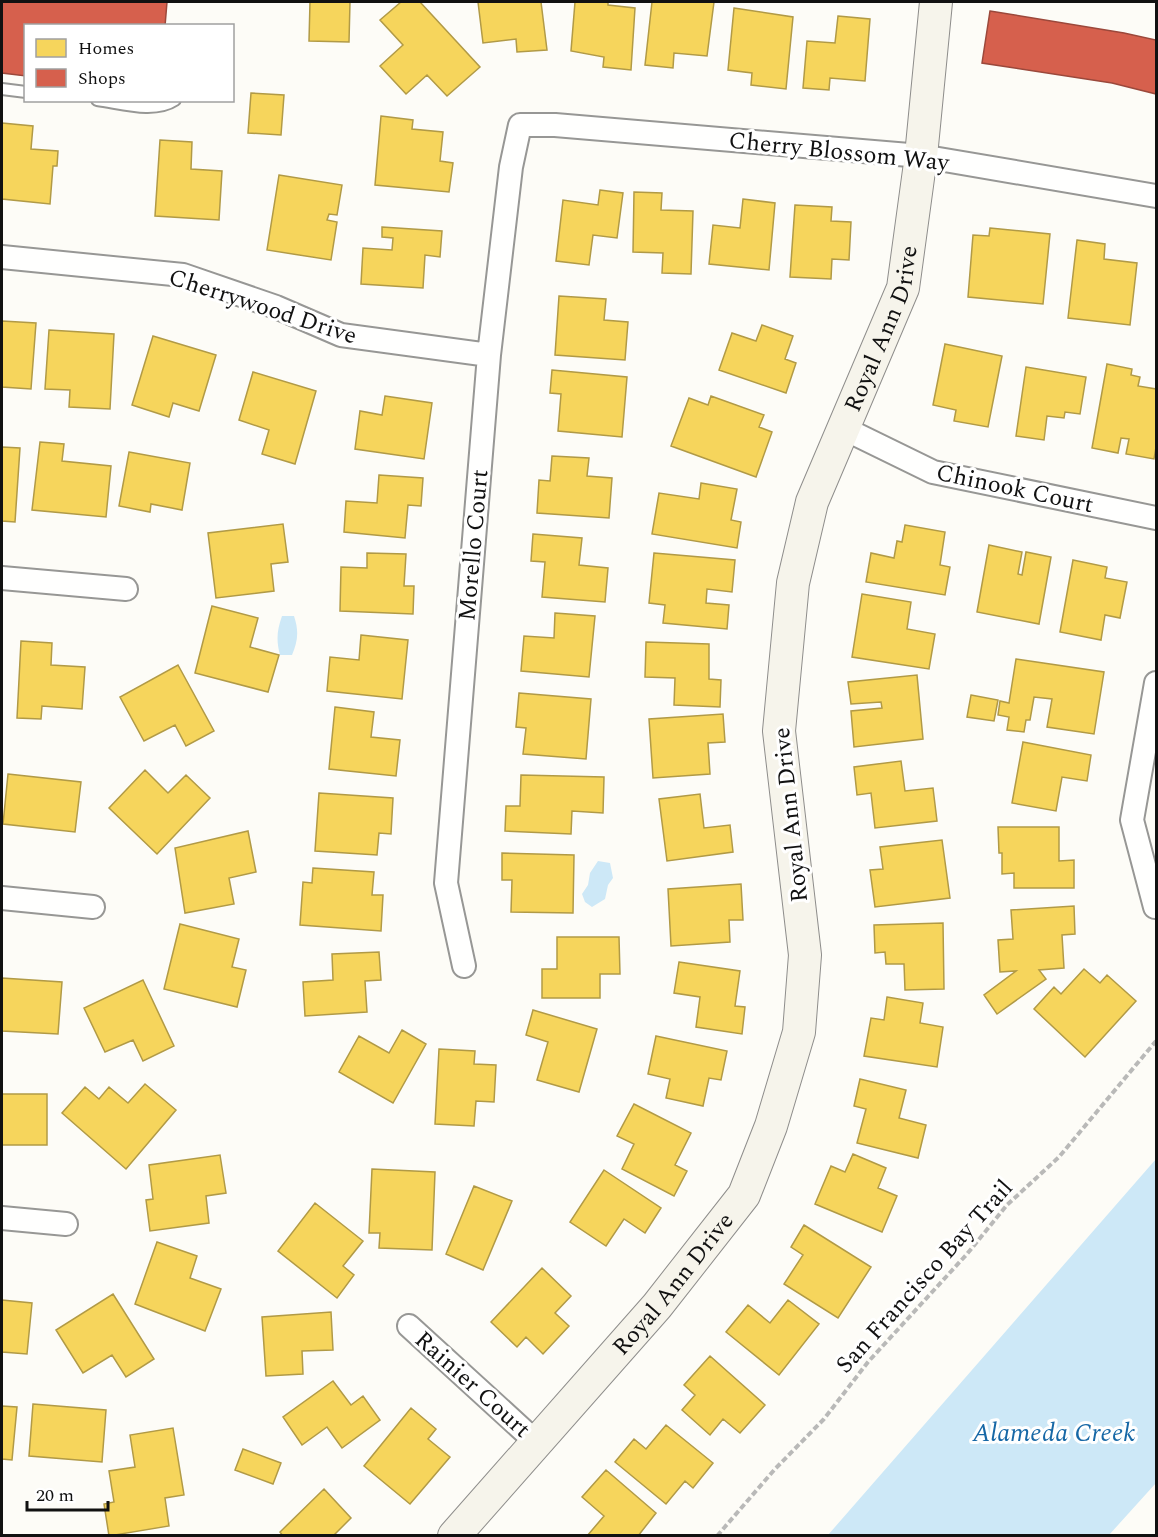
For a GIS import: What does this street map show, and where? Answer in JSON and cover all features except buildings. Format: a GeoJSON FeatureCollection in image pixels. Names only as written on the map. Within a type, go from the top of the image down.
{"type":"FeatureCollection","features":[{"type":"Feature","properties":{"kind":"street","name":"Royal Ann Drive"},"geometry":{"type":"LineString","coordinates":[[454,1536],[657,1306],[744,1195],[771,1126],[799,1032],[805,955],[779,731],[793,583],[812,502],[903,288],[921,156],[936,2]]}},
{"type":"Feature","properties":{"kind":"street","name":"Cherry Blossom Way"},"geometry":{"type":"LineString","coordinates":[[520,125],[555,125],[921,156],[1156,196]]}},
{"type":"Feature","properties":{"kind":"street","name":"Morello Court"},"geometry":{"type":"LineString","coordinates":[[464,966],[446,883],[489,355],[511,167],[520,125]]}},
{"type":"Feature","properties":{"kind":"street","name":"Cherrywood Drive"},"geometry":{"type":"LineString","coordinates":[[2,257],[183,275],[276,307],[341,335],[489,355]]}},
{"type":"Feature","properties":{"kind":"street","name":"Chinook Court"},"geometry":{"type":"LineString","coordinates":[[844,429],[933,472],[1156,518]]}},
{"type":"Feature","properties":{"kind":"street"},"geometry":{"type":"LineString","coordinates":[[2,578],[126,589]]}},
{"type":"Feature","properties":{"kind":"street"},"geometry":{"type":"LineString","coordinates":[[1155,907],[1132,820],[1156,683]]}},
{"type":"Feature","properties":{"kind":"street"},"geometry":{"type":"LineString","coordinates":[[2,898],[93,907]]}},
{"type":"Feature","properties":{"kind":"street"},"geometry":{"type":"LineString","coordinates":[[2,1218],[66,1224]]}},
{"type":"Feature","properties":{"kind":"street","name":"Rainier Court"},"geometry":{"type":"LineString","coordinates":[[409,1326],[536,1442]]}},
{"type":"Feature","properties":{"kind":"lane"},"geometry":{"type":"LineString","coordinates":[[2,88],[24,92]]}},
{"type":"Feature","properties":{"kind":"lane"},"geometry":{"type":"LineString","coordinates":[[113,102],[152,107],[172,102]]}},
{"type":"Feature","properties":{"kind":"path","name":"San Francisco Bay Trail"},"geometry":{"type":"LineString","coordinates":[[717,1536],[775,1469],[824,1419],[868,1362],[967,1254],[1007,1205],[1059,1157],[1156,1041]]}},
{"type":"Feature","properties":{"kind":"water"},"geometry":{"type":"Polygon","coordinates":[[[282,616],[294,616],[296,621],[296,645],[292,655],[280,655],[278,635],[282,616]]]}},
{"type":"Feature","properties":{"kind":"water"},"geometry":{"type":"Polygon","coordinates":[[[598,861],[610,863],[613,878],[608,885],[605,899],[592,907],[585,902],[582,894],[588,885],[590,873],[598,861]]]}},
{"type":"Feature","properties":{"kind":"water","name":"Alameda Creek"},"geometry":{"type":"Polygon","coordinates":[[[1156,1159],[1156,1483],[1109,1535],[828,1535],[1156,1159]]]}}]}
